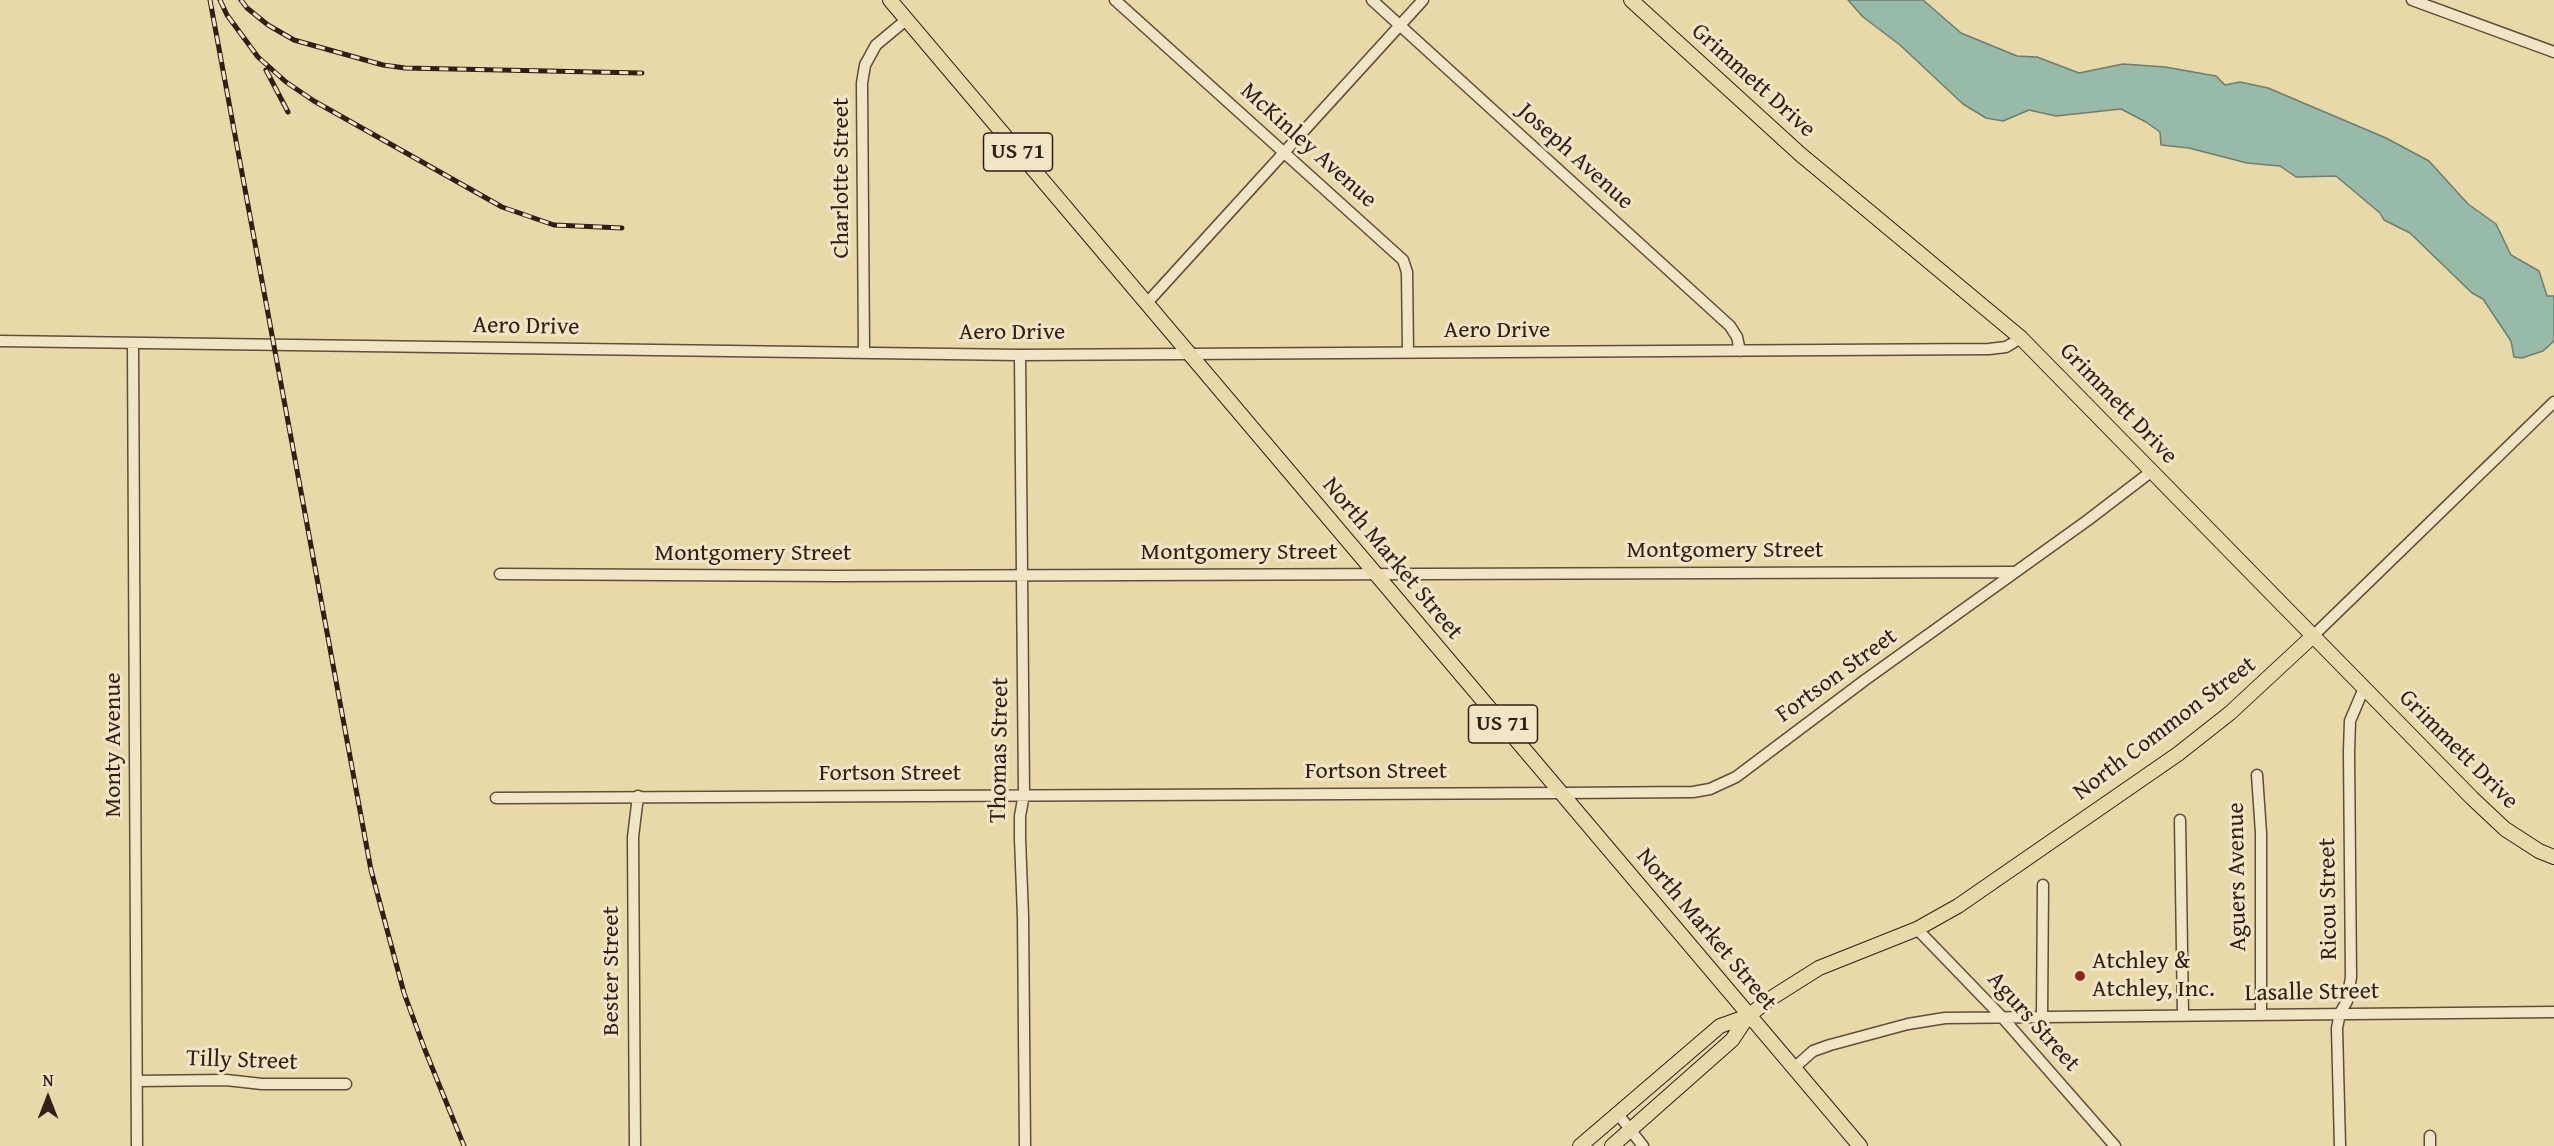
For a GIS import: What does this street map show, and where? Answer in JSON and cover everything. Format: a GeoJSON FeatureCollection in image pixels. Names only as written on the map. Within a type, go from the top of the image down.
{"type":"FeatureCollection","features":[{"type":"Feature","properties":{"kind":"main road","name":"North Market Street"},"geometry":{"type":"LineString","coordinates":[[890,0],[1860,1146]]}},
{"type":"Feature","properties":{"kind":"main road","name":"Grimmett Drive"},"geometry":{"type":"LineString","coordinates":[[1630,0],[1800,154],[2021,338],[2505,829],[2554,858]]}},
{"type":"Feature","properties":{"kind":"main road","name":"North Common Street"},"geometry":{"type":"LineString","coordinates":[[1580,1146],[1720,1026],[1748,1016],[1790,985],[1819,969],[1917,929],[1958,906],[2178,754],[2230,713],[2313,636]]}},
{"type":"Feature","properties":{"kind":"main road","name":"North Common Street"},"geometry":{"type":"LineString","coordinates":[[1612,1146],[1732,1040],[1748,1016]]}},
{"type":"Feature","properties":{"kind":"street","name":"McKinley Avenue"},"geometry":{"type":"LineString","coordinates":[[1115,0],[1403,260],[1407,272],[1408,352]]}},
{"type":"Feature","properties":{"kind":"street","name":"Joseph Avenue"},"geometry":{"type":"LineString","coordinates":[[1372,0],[1730,326],[1737,338],[1740,351]]}},
{"type":"Feature","properties":{"kind":"street"},"geometry":{"type":"LineString","coordinates":[[1146,304],[1423,0]]}},
{"type":"Feature","properties":{"kind":"street"},"geometry":{"type":"LineString","coordinates":[[2412,0],[2554,52]]}},
{"type":"Feature","properties":{"kind":"street","name":"Charlotte Street"},"geometry":{"type":"LineString","coordinates":[[864,353],[862,83],[865,65],[876,45],[906,20]]}},
{"type":"Feature","properties":{"kind":"street","name":"Aero Drive"},"geometry":{"type":"LineString","coordinates":[[0,341],[1020,355],[1989,349],[2006,347],[2021,338]]}},
{"type":"Feature","properties":{"kind":"street","name":"Monty Avenue"},"geometry":{"type":"LineString","coordinates":[[133,344],[137,1146]]}},
{"type":"Feature","properties":{"kind":"street","name":"Thomas Street"},"geometry":{"type":"LineString","coordinates":[[1020,355],[1024,794],[1020,816],[1020,839],[1025,1146]]}},
{"type":"Feature","properties":{"kind":"street","name":"North Common Street"},"geometry":{"type":"LineString","coordinates":[[2313,636],[2554,402]]}},
{"type":"Feature","properties":{"kind":"street","name":"Fortson Street"},"geometry":{"type":"LineString","coordinates":[[496,798],[1693,792],[1726,783],[1968,608],[2152,471]]}},
{"type":"Feature","properties":{"kind":"street","name":"Montgomery Street"},"geometry":{"type":"LineString","coordinates":[[500,574],[1023,576],[2014,572]]}},
{"type":"Feature","properties":{"kind":"street","name":"Ricou Street"},"geometry":{"type":"LineString","coordinates":[[2340,1146],[2337,1028],[2340,1013],[2347,1000],[2351,977],[2350,721],[2364,688]]}},
{"type":"Feature","properties":{"kind":"street","name":"Aguers Avenue"},"geometry":{"type":"LineString","coordinates":[[2257,775],[2261,833],[2261,1014]]}},
{"type":"Feature","properties":{"kind":"street","name":"Bester Street"},"geometry":{"type":"LineString","coordinates":[[635,1146],[633,837],[638,796]]}},
{"type":"Feature","properties":{"kind":"street"},"geometry":{"type":"LineString","coordinates":[[2180,820],[2183,1015]]}},
{"type":"Feature","properties":{"kind":"street"},"geometry":{"type":"LineString","coordinates":[[2042,1016],[2043,885]]}},
{"type":"Feature","properties":{"kind":"street","name":"Agurs Street"},"geometry":{"type":"LineString","coordinates":[[1917,929],[2001,1016],[2115,1146]]}},
{"type":"Feature","properties":{"kind":"street","name":"Lasalle Street"},"geometry":{"type":"LineString","coordinates":[[1794,1068],[1813,1052],[1830,1045],[1908,1024],[1946,1018],[2554,1012]]}},
{"type":"Feature","properties":{"kind":"street","name":"Tilly Street"},"geometry":{"type":"LineString","coordinates":[[137,1081],[226,1080],[262,1084],[346,1084]]}},
{"type":"Feature","properties":{"kind":"street"},"geometry":{"type":"LineString","coordinates":[[1618,1114],[1643,1146]]}},
{"type":"Feature","properties":{"kind":"shaded area"},"geometry":{"type":"Polygon","coordinates":[[[1848,0],[1923,0],[1961,33],[2017,56],[2037,57],[2079,73],[2123,64],[2165,67],[2216,76],[2225,85],[2240,82],[2268,88],[2386,138],[2429,161],[2468,204],[2496,224],[2511,255],[2539,271],[2547,296],[2554,296],[2554,341],[2543,351],[2522,358],[2514,357],[2511,341],[2483,299],[2472,293],[2410,233],[2384,220],[2380,213],[2336,176],[2296,177],[2280,166],[2247,163],[2189,148],[2161,145],[2160,132],[2121,109],[2056,116],[2029,110],[2003,121],[1986,118],[1963,104],[1900,45],[1863,17],[1848,0]]]}},
{"type":"Feature","properties":{"kind":"railway"},"geometry":{"type":"LineString","coordinates":[[210,0],[371,870],[404,993],[464,1146]]}},
{"type":"Feature","properties":{"kind":"railway"},"geometry":{"type":"LineString","coordinates":[[220,0],[227,15],[258,57],[286,82],[314,101],[502,207],[554,225],[622,228]]}},
{"type":"Feature","properties":{"kind":"railway"},"geometry":{"type":"LineString","coordinates":[[241,0],[268,25],[294,40],[383,65],[405,68],[642,73]]}},
{"type":"Feature","properties":{"kind":"railway"},"geometry":{"type":"LineString","coordinates":[[266,70],[288,112]]}},
{"type":"Feature","properties":{"kind":"place","name":"Atchley & Atchley, Inc."},"geometry":{"type":"Point","coordinates":[2080,976]}}]}
